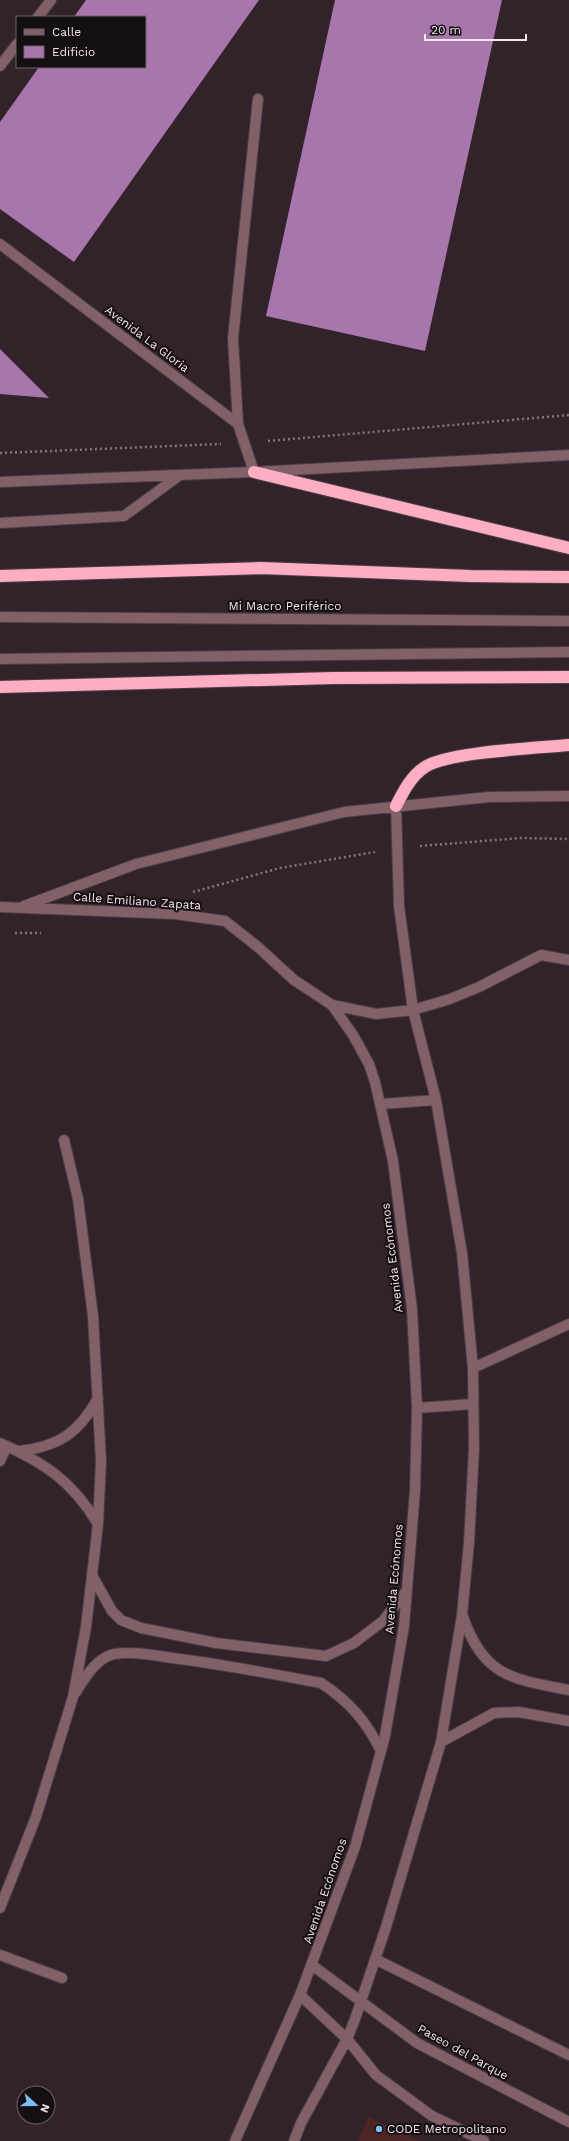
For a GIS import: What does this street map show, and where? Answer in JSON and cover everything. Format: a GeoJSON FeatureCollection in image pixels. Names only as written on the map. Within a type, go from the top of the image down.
{"type":"FeatureCollection","features":[{"type":"Feature","properties":{"kind":"highway"},"geometry":{"type":"LineString","coordinates":[[254,472],[569,548]]}},
{"type":"Feature","properties":{"kind":"highway"},"geometry":{"type":"LineString","coordinates":[[0,576],[261,568],[470,576],[569,577]]}},
{"type":"Feature","properties":{"kind":"highway"},"geometry":{"type":"LineString","coordinates":[[0,688],[333,678],[569,677]]}},
{"type":"Feature","properties":{"kind":"highway"},"geometry":{"type":"LineString","coordinates":[[396,806],[407,784],[425,767],[467,756],[569,745]]}},
{"type":"Feature","properties":{"kind":"street"},"geometry":{"type":"LineString","coordinates":[[39,16],[51,0]]}},
{"type":"Feature","properties":{"kind":"street"},"geometry":{"type":"LineString","coordinates":[[0,66],[16,45]]}},
{"type":"Feature","properties":{"kind":"street"},"geometry":{"type":"LineString","coordinates":[[254,472],[238,424],[234,338],[258,99]]}},
{"type":"Feature","properties":{"kind":"street","name":"Avenida La Gloria"},"geometry":{"type":"LineString","coordinates":[[0,244],[238,424]]}},
{"type":"Feature","properties":{"kind":"street"},"geometry":{"type":"LineString","coordinates":[[0,482],[254,472],[569,455]]}},
{"type":"Feature","properties":{"kind":"street"},"geometry":{"type":"LineString","coordinates":[[0,523],[124,516],[180,475]]}},
{"type":"Feature","properties":{"kind":"street","name":"Mi Macro Periférico"},"geometry":{"type":"LineString","coordinates":[[0,617],[569,621]]}},
{"type":"Feature","properties":{"kind":"street"},"geometry":{"type":"LineString","coordinates":[[0,660],[569,652]]}},
{"type":"Feature","properties":{"kind":"street"},"geometry":{"type":"LineString","coordinates":[[20,907],[136,864],[344,812],[489,797],[569,796]]}},
{"type":"Feature","properties":{"kind":"street"},"geometry":{"type":"LineString","coordinates":[[294,2141],[301,2123],[348,2039],[375,1959],[441,1742],[462,1615],[469,1543],[474,1457],[473,1368],[462,1253],[436,1100],[413,1010],[400,906],[396,806]]}},
{"type":"Feature","properties":{"kind":"street","name":"Calle Emiliano Zapata"},"geometry":{"type":"LineString","coordinates":[[0,907],[175,914],[225,921],[258,947],[294,980],[332,1005],[376,1014],[413,1010],[479,987],[541,955],[569,960]]}},
{"type":"Feature","properties":{"kind":"street","name":"Avenida Ecónomos"},"geometry":{"type":"LineString","coordinates":[[235,2141],[312,1965],[355,1847],[381,1751],[404,1626],[415,1491],[417,1408],[412,1309],[393,1161],[381,1104],[369,1064],[354,1035],[332,1005]]}},
{"type":"Feature","properties":{"kind":"street"},"geometry":{"type":"LineString","coordinates":[[381,1104],[436,1100]]}},
{"type":"Feature","properties":{"kind":"street"},"geometry":{"type":"LineString","coordinates":[[0,1908],[36,1817],[73,1697],[86,1627],[98,1524],[101,1461],[93,1316],[86,1251],[78,1199],[64,1140]]}},
{"type":"Feature","properties":{"kind":"street"},"geometry":{"type":"LineString","coordinates":[[473,1368],[569,1324]]}},
{"type":"Feature","properties":{"kind":"street"},"geometry":{"type":"LineString","coordinates":[[18,1451],[39,1449],[58,1442],[74,1431],[88,1416],[98,1398]]}},
{"type":"Feature","properties":{"kind":"street"},"geometry":{"type":"LineString","coordinates":[[417,1408],[473,1404]]}},
{"type":"Feature","properties":{"kind":"street"},"geometry":{"type":"LineString","coordinates":[[0,1461],[3,1445],[18,1451],[56,1473],[87,1505],[98,1524]]}},
{"type":"Feature","properties":{"kind":"street"},"geometry":{"type":"LineString","coordinates":[[93,1576],[102,1597],[112,1612],[121,1620],[141,1628],[216,1643],[326,1656],[354,1643],[382,1621],[407,1590]]}},
{"type":"Feature","properties":{"kind":"street"},"geometry":{"type":"LineString","coordinates":[[462,1615],[470,1638],[490,1665],[506,1675],[522,1681],[569,1690]]}},
{"type":"Feature","properties":{"kind":"street"},"geometry":{"type":"LineString","coordinates":[[73,1697],[95,1666],[113,1654],[137,1653],[213,1663],[321,1683],[336,1693],[355,1710],[370,1728],[381,1751]]}},
{"type":"Feature","properties":{"kind":"street"},"geometry":{"type":"LineString","coordinates":[[441,1742],[494,1713],[519,1712],[569,1721]]}},
{"type":"Feature","properties":{"kind":"street"},"geometry":{"type":"LineString","coordinates":[[0,1955],[62,1978]]}},
{"type":"Feature","properties":{"kind":"street"},"geometry":{"type":"LineString","coordinates":[[375,1959],[569,2054]]}},
{"type":"Feature","properties":{"kind":"street","name":"Paseo del Parque"},"geometry":{"type":"LineString","coordinates":[[312,1965],[362,2000],[417,2043],[569,2122]]}},
{"type":"Feature","properties":{"kind":"street"},"geometry":{"type":"LineString","coordinates":[[300,1994],[348,2039],[376,2075],[432,2116],[484,2141]]}},
{"type":"Feature","properties":{"kind":"path"},"geometry":{"type":"LineString","coordinates":[[0,453],[244,443],[569,415]]}},
{"type":"Feature","properties":{"kind":"path"},"geometry":{"type":"LineString","coordinates":[[189,893],[280,868],[398,848],[521,838],[569,838]]}},
{"type":"Feature","properties":{"kind":"path"},"geometry":{"type":"LineString","coordinates":[[7,932],[37,935],[44,932]]}},
{"type":"Feature","properties":{"kind":"shaded area","name":"CODE Metropolitano"},"geometry":{"type":"Polygon","coordinates":[[[368,2117],[421,2141],[358,2141],[368,2117]]]}},
{"type":"Feature","properties":{"kind":"building"},"geometry":{"type":"Polygon","coordinates":[[[86,0],[259,0],[74,262],[0,209],[0,122],[38,68],[146,68],[146,16],[75,16],[86,0]]]}},
{"type":"Feature","properties":{"kind":"building"},"geometry":{"type":"Polygon","coordinates":[[[335,0],[502,0],[425,351],[266,316],[335,0]]]}},
{"type":"Feature","properties":{"kind":"building"},"geometry":{"type":"Polygon","coordinates":[[[0,349],[49,398],[0,394],[0,349]]]}},
{"type":"Feature","properties":{"kind":"place","name":"CODE Metropolitano"},"geometry":{"type":"Point","coordinates":[379,2129]}}]}
